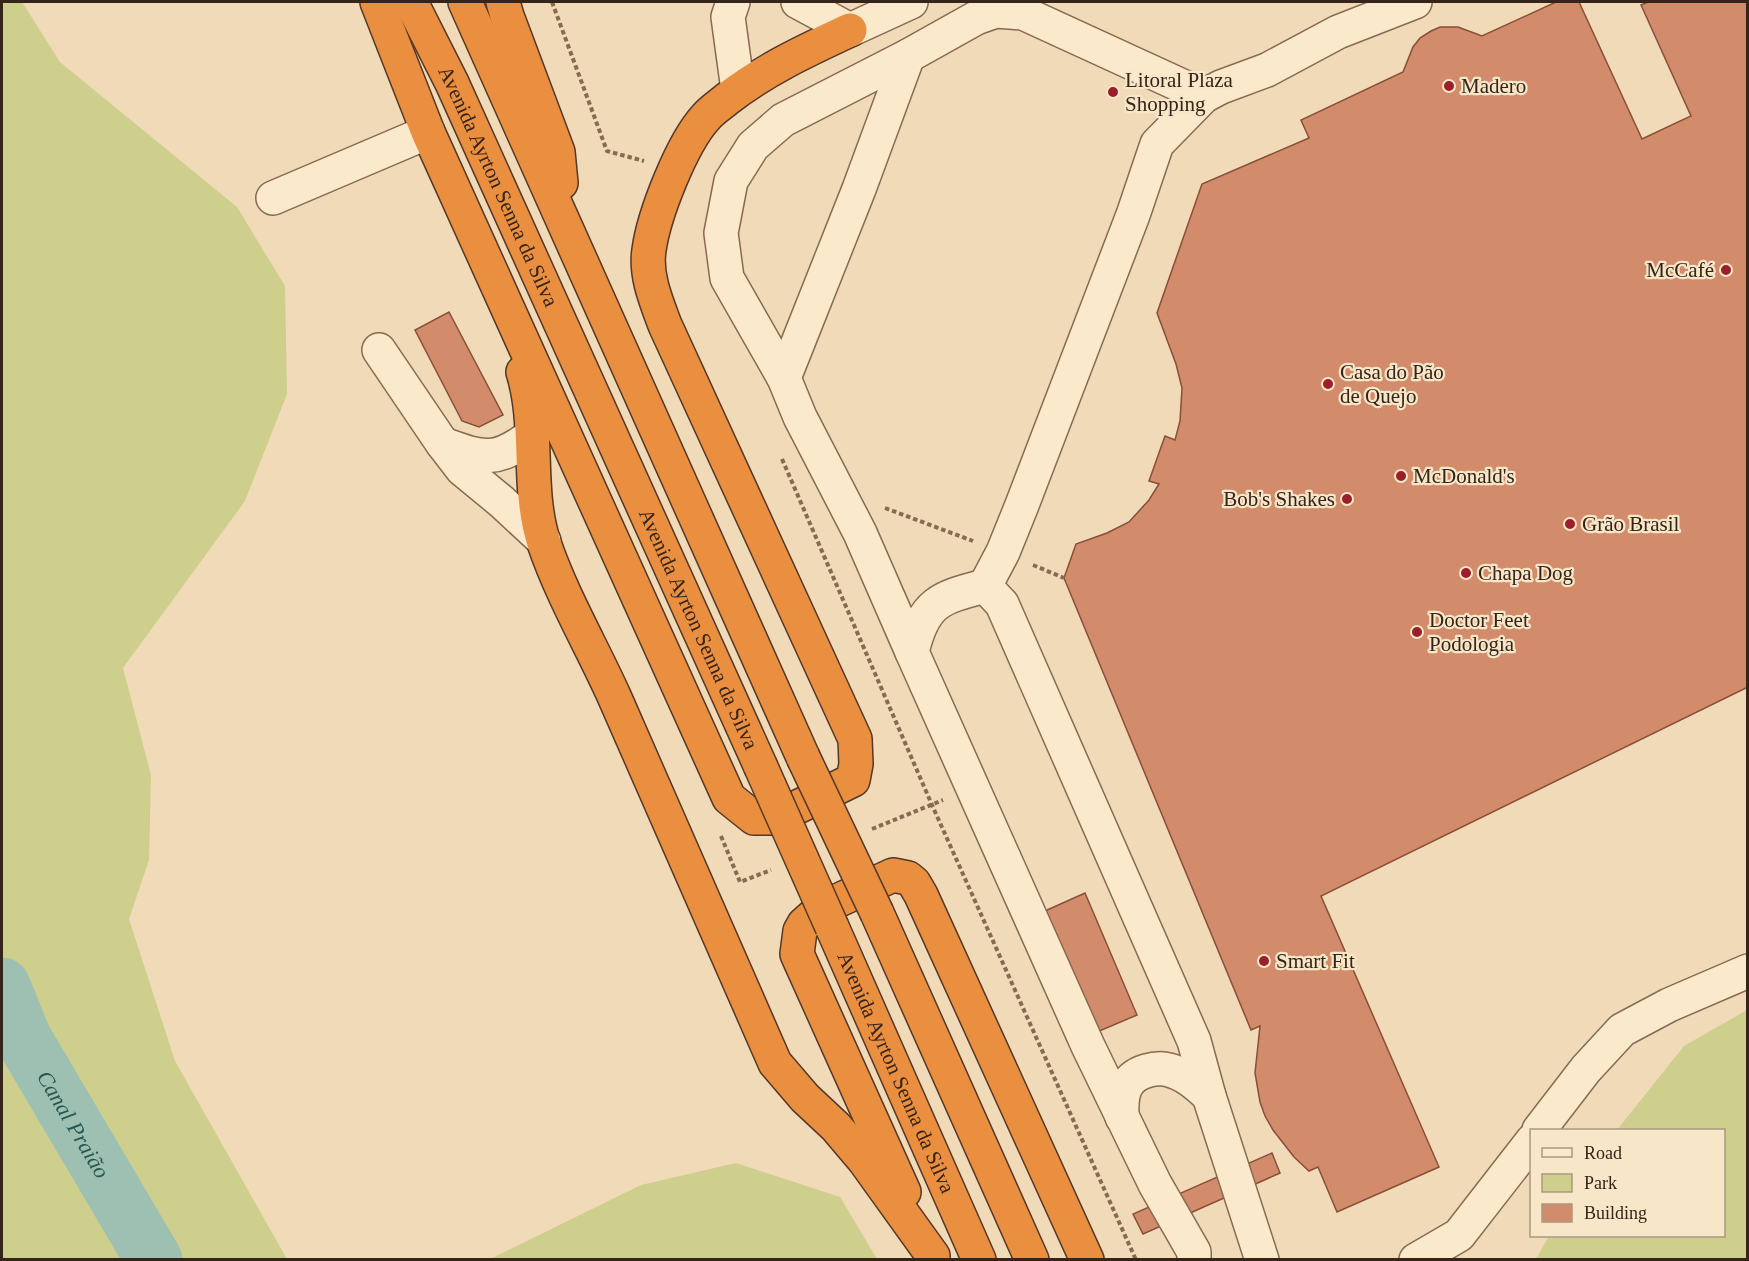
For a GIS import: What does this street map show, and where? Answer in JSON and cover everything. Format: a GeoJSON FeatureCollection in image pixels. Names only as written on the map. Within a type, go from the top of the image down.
{"type":"FeatureCollection","features":[{"type":"Feature","properties":{"kind":"highway"},"geometry":{"type":"LineString","coordinates":[[377,2],[429,132],[729,798],[754,818],[775,818],[853,780],[856,764],[855,739],[664,325],[651,286],[649,251],[663,199],[681,154],[706,117],[738,90],[787,60],[850,30]]}},
{"type":"Feature","properties":{"kind":"highway","name":"Avenida Ayrton Senna da Silva"},"geometry":{"type":"LineString","coordinates":[[411,2],[452,83],[760,765],[980,1260]]}},
{"type":"Feature","properties":{"kind":"highway","name":"Avenida Ayrton Senna da Silva"},"geometry":{"type":"LineString","coordinates":[[465,2],[802,757],[877,913],[1032,1260]]}},
{"type":"Feature","properties":{"kind":"highway"},"geometry":{"type":"LineString","coordinates":[[503,2],[558,152],[567,227]]}},
{"type":"Feature","properties":{"kind":"highway"},"geometry":{"type":"LineString","coordinates":[[495,278],[530,393],[536,505],[544,541],[775,1063],[864,1160],[934,1258]]}},
{"type":"Feature","properties":{"kind":"highway"},"geometry":{"type":"LineString","coordinates":[[934,1258],[797,954],[800,931],[804,924],[822,908],[893,875],[908,878],[921,895],[1087,1260]]}},
{"type":"Feature","properties":{"kind":"lane"},"geometry":{"type":"LineString","coordinates":[[733,2],[728,17],[738,90]]}},
{"type":"Feature","properties":{"kind":"lane"},"geometry":{"type":"LineString","coordinates":[[798,2],[850,30],[909,2]]}},
{"type":"Feature","properties":{"kind":"lane"},"geometry":{"type":"LineString","coordinates":[[912,652],[918,627],[933,607],[946,596],[985,586],[1003,552],[1133,215],[1157,144],[1204,96],[1221,87],[1268,70],[1338,32],[1414,2]]}},
{"type":"Feature","properties":{"kind":"lane"},"geometry":{"type":"LineString","coordinates":[[1194,1260],[1194,1252],[1155,1184],[1088,1047],[860,533],[800,417],[784,378],[727,278],[721,234],[732,181],[753,146],[783,120],[908,56],[976,18],[996,11],[1023,13],[1204,96]]}},
{"type":"Feature","properties":{"kind":"lane"},"geometry":{"type":"LineString","coordinates":[[784,378],[859,189],[908,56]]}},
{"type":"Feature","properties":{"kind":"lane"},"geometry":{"type":"LineString","coordinates":[[273,198],[429,132]]}},
{"type":"Feature","properties":{"kind":"lane"},"geometry":{"type":"LineString","coordinates":[[379,350],[462,469],[544,541]]}},
{"type":"Feature","properties":{"kind":"lane"},"geometry":{"type":"LineString","coordinates":[[442,443],[484,457],[506,452],[533,434]]}},
{"type":"Feature","properties":{"kind":"lane"},"geometry":{"type":"LineString","coordinates":[[985,586],[1002,604],[1194,1041],[1209,1096],[1263,1260]]}},
{"type":"Feature","properties":{"kind":"lane"},"geometry":{"type":"LineString","coordinates":[[1541,1129],[1586,1069],[1622,1030],[1670,1005],[1748,971]]}},
{"type":"Feature","properties":{"kind":"lane"},"geometry":{"type":"LineString","coordinates":[[1122,1117],[1122,1100],[1128,1081],[1154,1069],[1168,1070],[1184,1076],[1209,1096]]}},
{"type":"Feature","properties":{"kind":"lane"},"geometry":{"type":"LineString","coordinates":[[1416,1260],[1460,1235],[1530,1144]]}},
{"type":"Feature","properties":{"kind":"path"},"geometry":{"type":"LineString","coordinates":[[552,2],[607,151],[645,161]]}},
{"type":"Feature","properties":{"kind":"green space"},"geometry":{"type":"Polygon","coordinates":[[[2,2],[22,2],[60,62],[237,207],[285,286],[287,394],[245,501],[123,668],[151,775],[149,860],[129,919],[175,1061],[287,1259],[2,1259],[2,2]]]}},
{"type":"Feature","properties":{"kind":"green space"},"geometry":{"type":"Polygon","coordinates":[[[1747,1010],[1747,1259],[1536,1259],[1548,1237],[1725,1237],[1725,1129],[1618,1129],[1684,1046],[1747,1010]]]}},
{"type":"Feature","properties":{"kind":"green space"},"geometry":{"type":"Polygon","coordinates":[[[736,1163],[840,1197],[877,1259],[490,1259],[641,1185],[736,1163]]]}},
{"type":"Feature","properties":{"kind":"building","name":"Doctor Feet Podologia"},"geometry":{"type":"Polygon","coordinates":[[[1556,2],[1579,2],[1642,139],[1691,116],[1641,5],[1648,2],[1748,2],[1748,687],[1321,896],[1439,1167],[1337,1212],[1318,1167],[1309,1171],[1294,1157],[1265,1116],[1255,1073],[1260,1026],[1251,1030],[1064,578],[1076,544],[1129,522],[1149,500],[1159,484],[1149,481],[1165,436],[1175,440],[1180,421],[1182,388],[1176,364],[1157,313],[1202,184],[1309,138],[1301,120],[1403,72],[1413,47],[1420,38],[1431,31],[1440,27],[1458,27],[1482,36],[1556,2]]]}},
{"type":"Feature","properties":{"kind":"building"},"geometry":{"type":"Polygon","coordinates":[[[449,312],[503,415],[479,427],[462,421],[415,330],[449,312]]]}},
{"type":"Feature","properties":{"kind":"building"},"geometry":{"type":"Polygon","coordinates":[[[1085,893],[1137,1015],[1097,1032],[1045,911],[1085,893]]]}},
{"type":"Feature","properties":{"kind":"building"},"geometry":{"type":"Polygon","coordinates":[[[1272,1153],[1280,1173],[1143,1234],[1133,1214],[1272,1153]]]}},
{"type":"Feature","properties":{"kind":"waterway","name":"Canal Praião"},"geometry":{"type":"LineString","coordinates":[[2,986],[23,1038],[154,1260]]}},
{"type":"Feature","properties":{"kind":"place","name":"Madero"},"geometry":{"type":"Point","coordinates":[1449,86]}},
{"type":"Feature","properties":{"kind":"place","name":"Litoral Plaza Shopping"},"geometry":{"type":"Point","coordinates":[1113,92]}},
{"type":"Feature","properties":{"kind":"place","name":"McCafé"},"geometry":{"type":"Point","coordinates":[1726,270]}},
{"type":"Feature","properties":{"kind":"place","name":"Casa do Pão de Quejo"},"geometry":{"type":"Point","coordinates":[1328,384]}},
{"type":"Feature","properties":{"kind":"place","name":"McDonald's"},"geometry":{"type":"Point","coordinates":[1401,476]}},
{"type":"Feature","properties":{"kind":"place","name":"Bob's Shakes"},"geometry":{"type":"Point","coordinates":[1347,499]}},
{"type":"Feature","properties":{"kind":"place","name":"Grão Brasil"},"geometry":{"type":"Point","coordinates":[1570,524]}},
{"type":"Feature","properties":{"kind":"place","name":"Chapa Dog"},"geometry":{"type":"Point","coordinates":[1466,573]}},
{"type":"Feature","properties":{"kind":"place","name":"Doctor Feet Podologia"},"geometry":{"type":"Point","coordinates":[1417,632]}},
{"type":"Feature","properties":{"kind":"place","name":"Smart Fit"},"geometry":{"type":"Point","coordinates":[1264,961]}}]}
